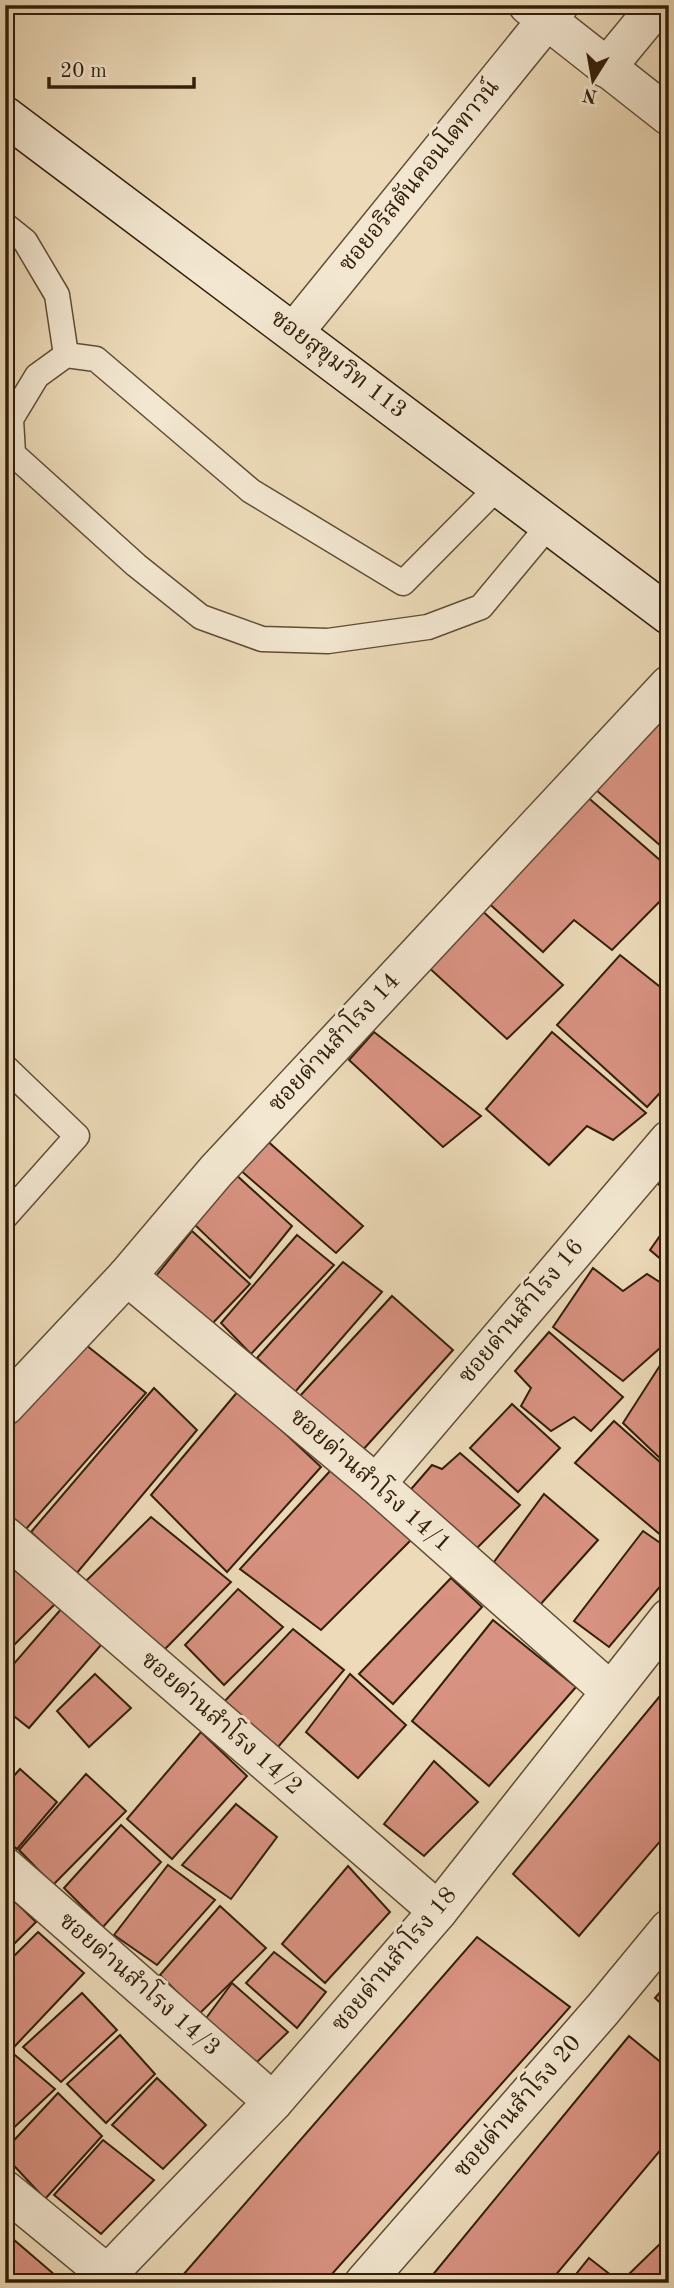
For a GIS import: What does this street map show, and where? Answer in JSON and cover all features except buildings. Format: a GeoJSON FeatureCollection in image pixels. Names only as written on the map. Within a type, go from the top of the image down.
{"type":"FeatureCollection","features":[{"type":"Feature","properties":{"kind":"street"},"geometry":{"type":"LineString","coordinates":[[606,68],[658,5]]}},
{"type":"Feature","properties":{"kind":"street","name":"ซอยอริสตันคอนโดทาวน์"},"geometry":{"type":"LineString","coordinates":[[294,332],[544,10],[606,68],[669,116]]}},
{"type":"Feature","properties":{"kind":"street","name":"ซอยสุขุมวิท 113"},"geometry":{"type":"LineString","coordinates":[[5,116],[669,615]]}},
{"type":"Feature","properties":{"kind":"street","name":"ซอยด่านสำโรง 14"},"geometry":{"type":"LineString","coordinates":[[5,1406],[127,1276],[216,1171],[669,685]]}},
{"type":"Feature","properties":{"kind":"street","name":"ซอยด่านสำโรง 16"},"geometry":{"type":"LineString","coordinates":[[376,1484],[669,1140]]}},
{"type":"Feature","properties":{"kind":"street","name":"ซอยด่านสำโรง 14/1"},"geometry":{"type":"LineString","coordinates":[[127,1276],[376,1484],[610,1691]]}},
{"type":"Feature","properties":{"kind":"street","name":"ซอยด่านสำโรง 14/2"},"geometry":{"type":"LineString","coordinates":[[5,1536],[438,1911]]}},
{"type":"Feature","properties":{"kind":"street","name":"ซอยด่านสำโรง 18"},"geometry":{"type":"LineString","coordinates":[[103,2278],[273,2102],[438,1911],[669,1618]]}},
{"type":"Feature","properties":{"kind":"street","name":"ซอยด่านสำโรง 14/3"},"geometry":{"type":"LineString","coordinates":[[5,1867],[273,2102]]}},
{"type":"Feature","properties":{"kind":"street","name":"ซอยด่านสำโรง 20"},"geometry":{"type":"LineString","coordinates":[[364,2283],[603,2010],[669,1929]]}},
{"type":"Feature","properties":{"kind":"street"},"geometry":{"type":"LineString","coordinates":[[5,2190],[103,2278]]}},
{"type":"Feature","properties":{"kind":"lane"},"geometry":{"type":"LineString","coordinates":[[5,225],[25,241],[57,295],[66,355]]}},
{"type":"Feature","properties":{"kind":"lane"},"geometry":{"type":"LineString","coordinates":[[499,486],[403,583],[251,491],[96,359],[66,355],[37,376],[11,419],[13,454],[136,565],[201,617],[262,639],[328,641],[428,627],[481,607],[550,524]]}},
{"type":"Feature","properties":{"kind":"lane"},"geometry":{"type":"LineString","coordinates":[[5,1067],[77,1136],[5,1217]]}}]}
